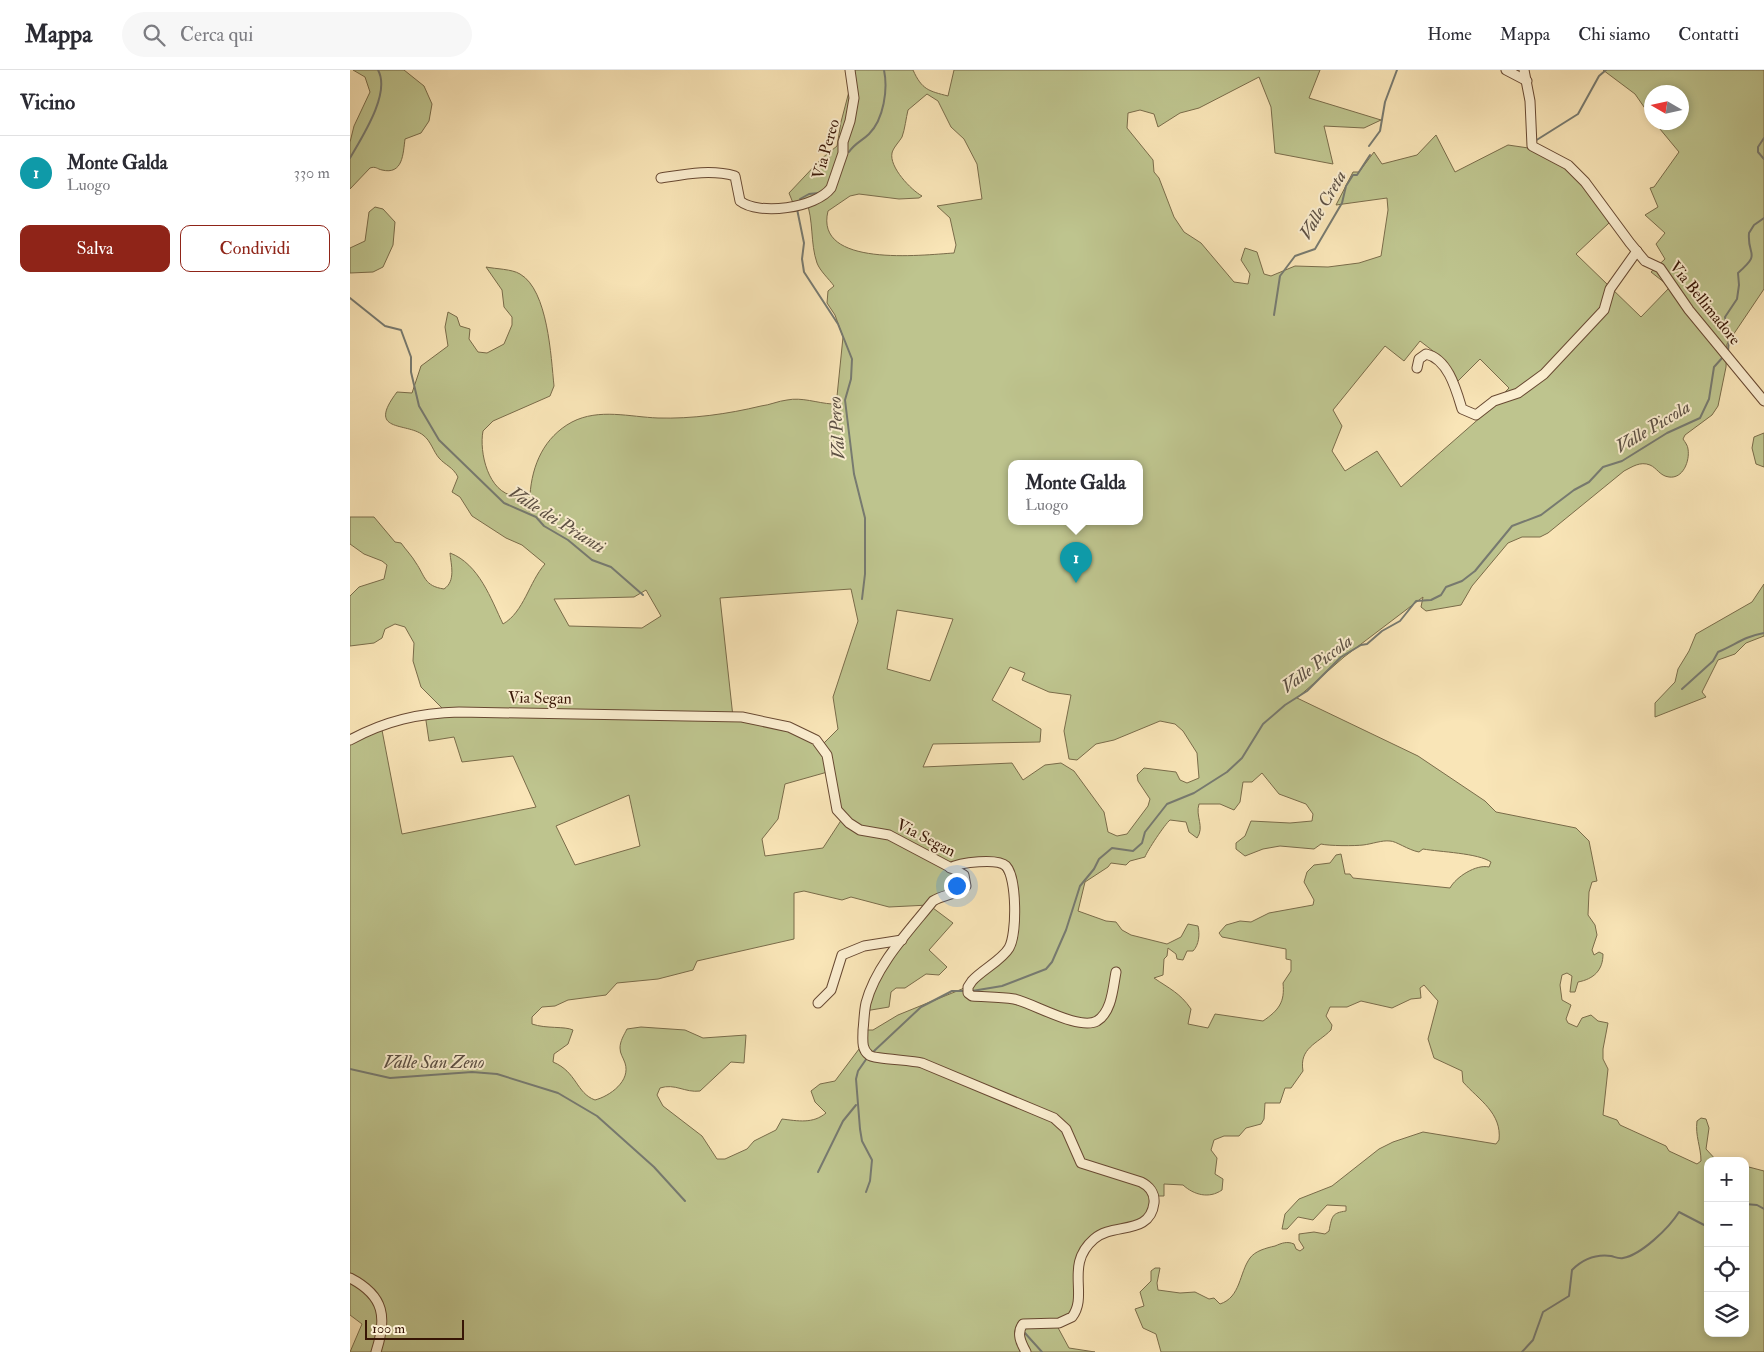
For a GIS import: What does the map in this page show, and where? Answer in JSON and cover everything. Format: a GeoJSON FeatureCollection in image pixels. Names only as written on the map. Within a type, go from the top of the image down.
{"type":"FeatureCollection","features":[{"type":"Feature","properties":{"kind":"street","name":"Via Pereo"},"geometry":{"type":"LineString","coordinates":[[661,178],[692,173],[724,173],[735,176],[740,201],[747,206],[784,208],[813,202],[826,195],[831,188],[850,121],[854,98],[850,70]]}},
{"type":"Feature","properties":{"kind":"street"},"geometry":{"type":"LineString","coordinates":[[1506,70],[1527,81]]}},
{"type":"Feature","properties":{"kind":"street","name":"Via Bellimadore"},"geometry":{"type":"LineString","coordinates":[[1524,70],[1527,81],[1532,146],[1568,165],[1577,174],[1645,261],[1660,268],[1689,310],[1764,401]]}},
{"type":"Feature","properties":{"kind":"street"},"geometry":{"type":"LineString","coordinates":[[1417,368],[1419,359],[1426,354],[1435,356],[1446,368],[1462,409],[1476,415],[1494,401],[1518,393],[1544,374],[1604,310],[1610,289],[1637,251]]}},
{"type":"Feature","properties":{"kind":"street","name":"Via Segan"},"geometry":{"type":"LineString","coordinates":[[350,740],[374,728],[429,713],[742,717],[769,721],[804,732],[816,740],[827,755],[837,810],[848,823],[860,830],[889,835],[964,876],[966,886],[958,892],[939,897],[933,901],[902,940],[874,983],[865,1005],[864,1049],[873,1058],[898,1059],[922,1063],[1054,1118],[1066,1129],[1081,1163],[1148,1186],[1154,1201],[1151,1214],[1143,1224],[1104,1232],[1093,1239],[1085,1250],[1076,1271],[1078,1304],[1076,1312],[1072,1317],[1059,1324],[1023,1324],[1019,1329],[1019,1336],[1026,1352]]}},
{"type":"Feature","properties":{"kind":"street"},"geometry":{"type":"LineString","coordinates":[[950,868],[957,864],[998,863],[1005,865],[1009,872],[1012,887],[1016,913],[1009,948],[972,981],[968,987],[968,993],[972,996],[1015,1000],[1053,1014],[1092,1023],[1099,1020],[1107,1009],[1116,972]]}},
{"type":"Feature","properties":{"kind":"street"},"geometry":{"type":"LineString","coordinates":[[818,1003],[831,990],[842,955],[864,946],[902,940]]}},
{"type":"Feature","properties":{"kind":"street"},"geometry":{"type":"LineString","coordinates":[[350,1278],[372,1293],[381,1311],[383,1332],[376,1352]]}},
{"type":"Feature","properties":{"kind":"green space"},"geometry":{"type":"Polygon","coordinates":[[[353,70],[404,70],[424,86],[432,104],[429,121],[421,133],[405,139],[401,162],[398,166],[389,171],[375,167],[370,168],[350,189],[350,142],[354,126],[370,92],[365,77],[353,70]]]}},
{"type":"Feature","properties":{"kind":"green space"},"geometry":{"type":"Polygon","coordinates":[[[848,70],[913,70],[927,89],[948,96],[954,70],[1320,70],[1309,98],[1381,120],[1364,128],[1324,126],[1333,164],[1275,153],[1271,107],[1259,77],[1199,108],[1180,113],[1158,127],[1154,114],[1140,110],[1128,113],[1127,128],[1153,160],[1154,172],[1159,178],[1174,217],[1184,232],[1201,243],[1234,282],[1248,284],[1250,274],[1241,260],[1245,248],[1257,252],[1264,274],[1271,276],[1295,266],[1328,267],[1359,263],[1381,256],[1388,210],[1387,198],[1336,205],[1353,172],[1359,172],[1374,152],[1382,164],[1417,155],[1436,135],[1455,172],[1508,145],[1542,150],[1584,177],[1609,223],[1576,254],[1641,317],[1670,287],[1651,272],[1665,259],[1656,244],[1665,233],[1645,215],[1658,207],[1650,188],[1654,187],[1679,152],[1661,130],[1689,130],[1689,85],[1644,85],[1644,107],[1635,94],[1603,70],[1764,70],[1764,289],[1727,344],[1726,367],[1718,406],[1712,415],[1685,435],[1683,439],[1688,447],[1688,459],[1685,468],[1674,477],[1661,474],[1652,466],[1646,464],[1636,465],[1624,471],[1548,533],[1540,537],[1522,537],[1508,543],[1472,586],[1461,605],[1426,611],[1421,607],[1423,597],[1344,657],[1297,698],[1418,756],[1485,801],[1496,812],[1576,828],[1589,841],[1597,881],[1592,882],[1589,892],[1588,915],[1595,925],[1597,935],[1592,950],[1594,955],[1599,952],[1603,954],[1603,960],[1593,976],[1578,982],[1575,992],[1570,992],[1572,976],[1567,973],[1562,975],[1560,985],[1562,1000],[1571,1005],[1566,1019],[1568,1023],[1577,1027],[1582,1018],[1591,1015],[1598,1021],[1608,1023],[1603,1049],[1603,1059],[1608,1069],[1603,1115],[1617,1120],[1620,1125],[1666,1146],[1669,1151],[1697,1164],[1701,1161],[1697,1121],[1701,1118],[1706,1119],[1709,1128],[1706,1149],[1713,1157],[1704,1157],[1704,1337],[1749,1337],[1749,1167],[1764,1171],[1764,1352],[1161,1352],[1156,1334],[1143,1328],[1135,1309],[1144,1306],[1140,1292],[1151,1281],[1151,1271],[1155,1268],[1160,1268],[1157,1283],[1158,1290],[1180,1293],[1195,1292],[1209,1299],[1214,1298],[1220,1304],[1232,1296],[1239,1284],[1246,1264],[1255,1253],[1282,1243],[1294,1244],[1296,1249],[1300,1251],[1304,1248],[1299,1240],[1299,1234],[1314,1232],[1325,1234],[1329,1231],[1333,1216],[1346,1211],[1346,1206],[1327,1205],[1313,1220],[1298,1217],[1287,1229],[1282,1229],[1285,1214],[1299,1199],[1332,1186],[1379,1149],[1423,1132],[1496,1144],[1499,1140],[1497,1122],[1488,1108],[1463,1082],[1462,1071],[1434,1058],[1428,1039],[1438,1001],[1424,985],[1420,988],[1421,998],[1411,999],[1392,1008],[1361,1001],[1347,1007],[1330,1007],[1326,1016],[1332,1025],[1331,1030],[1306,1052],[1302,1063],[1303,1071],[1291,1088],[1285,1088],[1280,1103],[1265,1103],[1264,1119],[1261,1124],[1246,1128],[1239,1136],[1224,1136],[1214,1140],[1211,1150],[1217,1158],[1215,1174],[1223,1179],[1222,1190],[1217,1193],[1202,1195],[1183,1185],[1164,1184],[1164,1196],[1154,1196],[1144,1223],[1107,1231],[1084,1252],[1078,1311],[1056,1324],[1069,1348],[1095,1352],[350,1352],[362,1324],[350,1315],[350,742],[381,725],[402,834],[536,807],[513,756],[462,762],[454,737],[429,741],[425,714],[445,711],[421,687],[413,661],[414,643],[405,627],[395,624],[385,629],[382,638],[374,643],[350,646],[350,596],[359,587],[384,579],[387,565],[364,554],[350,544],[350,517],[374,517],[395,542],[401,543],[426,580],[437,588],[444,589],[450,582],[452,573],[450,553],[460,558],[469,565],[483,583],[503,624],[516,612],[539,571],[545,564],[522,545],[506,538],[472,516],[460,497],[452,492],[458,477],[456,474],[439,458],[423,435],[392,424],[387,420],[386,414],[389,405],[397,392],[412,393],[421,366],[448,346],[445,327],[448,312],[457,317],[460,326],[470,329],[469,339],[478,352],[487,353],[504,344],[512,325],[512,317],[504,307],[502,290],[486,267],[517,272],[529,282],[537,294],[546,325],[554,386],[550,396],[493,421],[483,431],[484,460],[487,470],[498,488],[506,493],[517,496],[530,495],[533,473],[547,444],[562,428],[572,422],[593,415],[615,414],[658,418],[697,417],[798,399],[832,404],[835,416],[843,337],[835,315],[827,303],[828,291],[834,286],[817,263],[806,200],[793,203],[789,193],[821,159],[837,146],[852,80],[848,70]],[[927,94],[908,110],[902,137],[892,153],[892,159],[897,171],[912,189],[922,196],[919,198],[899,199],[859,194],[850,196],[828,211],[828,229],[837,242],[853,250],[874,254],[896,256],[954,253],[956,245],[950,218],[937,206],[982,199],[977,164],[964,139],[951,127],[938,101],[927,94]],[[1420,341],[1404,361],[1385,346],[1333,410],[1342,426],[1332,451],[1345,471],[1377,451],[1401,487],[1482,416],[1509,388],[1480,359],[1456,383],[1446,361],[1420,341]],[[851,589],[720,598],[733,717],[778,724],[821,746],[838,729],[833,697],[858,621],[851,589]],[[646,590],[634,597],[554,599],[569,626],[642,628],[661,616],[646,590]],[[897,610],[887,669],[930,681],[953,619],[897,610]],[[1010,667],[992,700],[1041,729],[1040,742],[933,744],[923,767],[1012,763],[1023,780],[1045,765],[1061,763],[1074,771],[1104,812],[1108,832],[1117,836],[1127,834],[1148,806],[1150,799],[1138,781],[1137,775],[1144,768],[1176,772],[1180,780],[1187,783],[1199,778],[1197,753],[1183,731],[1175,724],[1160,721],[1114,740],[1096,744],[1077,760],[1069,759],[1064,731],[1071,695],[1049,692],[1022,680],[1025,673],[1010,667]],[[831,771],[785,784],[778,819],[762,839],[765,856],[823,848],[842,819],[831,771]],[[1262,773],[1252,782],[1243,782],[1240,802],[1234,810],[1220,804],[1199,804],[1200,830],[1197,838],[1189,832],[1186,822],[1170,820],[1156,838],[1145,857],[1130,861],[1126,865],[1111,863],[1085,882],[1078,911],[1106,921],[1116,922],[1122,930],[1131,935],[1167,944],[1181,937],[1188,924],[1198,926],[1197,946],[1193,951],[1187,951],[1183,960],[1177,959],[1176,954],[1168,948],[1167,956],[1164,959],[1163,975],[1154,978],[1179,995],[1191,1009],[1188,1024],[1208,1028],[1215,1014],[1263,1021],[1277,1009],[1282,1000],[1283,983],[1291,971],[1291,960],[1286,959],[1286,949],[1222,937],[1219,933],[1226,925],[1240,921],[1251,922],[1269,913],[1313,905],[1314,900],[1304,882],[1307,872],[1314,865],[1330,863],[1336,855],[1341,854],[1345,874],[1350,874],[1353,878],[1450,888],[1467,872],[1478,867],[1489,867],[1491,862],[1458,853],[1423,849],[1419,852],[1393,841],[1359,845],[1321,844],[1314,849],[1280,846],[1263,849],[1245,856],[1236,849],[1236,843],[1245,836],[1251,821],[1290,823],[1312,821],[1313,814],[1306,804],[1279,794],[1262,773]],[[629,795],[556,826],[575,865],[640,846],[629,795]],[[986,862],[953,866],[965,884],[929,905],[889,907],[851,897],[842,900],[804,891],[794,893],[794,939],[697,961],[693,970],[658,979],[617,983],[606,995],[568,1000],[555,1006],[542,1007],[532,1017],[532,1024],[573,1030],[568,1044],[554,1054],[553,1062],[567,1071],[584,1093],[595,1100],[607,1095],[618,1087],[625,1076],[625,1063],[620,1048],[621,1040],[627,1029],[641,1027],[685,1030],[703,1038],[746,1035],[744,1063],[731,1062],[700,1091],[665,1087],[660,1088],[657,1095],[663,1106],[702,1136],[717,1159],[725,1159],[747,1149],[754,1141],[776,1130],[782,1119],[811,1120],[826,1113],[815,1102],[811,1091],[820,1084],[835,1081],[862,1045],[863,1030],[873,1030],[898,1015],[962,989],[981,970],[999,956],[1007,945],[1011,918],[1010,883],[1001,867],[986,862]]]}},
{"type":"Feature","properties":{"kind":"green space"},"geometry":{"type":"Polygon","coordinates":[[[375,207],[383,209],[395,222],[393,245],[383,267],[373,272],[350,273],[350,248],[365,241],[369,212],[375,207]]]}},
{"type":"Feature","properties":{"kind":"green space"},"geometry":{"type":"Polygon","coordinates":[[[1764,433],[1764,467],[1756,464],[1752,448],[1754,437],[1764,433]]]}},
{"type":"Feature","properties":{"kind":"green space"},"geometry":{"type":"Polygon","coordinates":[[[1764,584],[1764,636],[1746,643],[1735,654],[1718,660],[1702,692],[1706,697],[1655,717],[1655,703],[1675,682],[1678,669],[1689,651],[1696,634],[1752,602],[1764,584]]]}},
{"type":"Feature","properties":{"kind":"green space"},"geometry":{"type":"Polygon","coordinates":[[[929,905],[953,923],[929,950],[947,967],[939,975],[926,974],[905,988],[896,988],[891,992],[889,1007],[865,1011],[873,985],[929,905]]]}},
{"type":"Feature","properties":{"kind":"waterway","name":"Valle dei Prianti"},"geometry":{"type":"LineString","coordinates":[[350,158],[368,127],[378,102],[381,90],[378,70]]}},
{"type":"Feature","properties":{"kind":"waterway","name":"Val Pereo"},"geometry":{"type":"LineString","coordinates":[[849,152],[869,134],[878,120],[884,104],[884,70]]}},
{"type":"Feature","properties":{"kind":"waterway","name":"Valle Creta"},"geometry":{"type":"LineString","coordinates":[[1369,146],[1380,131],[1385,102],[1397,70]]}},
{"type":"Feature","properties":{"kind":"waterway"},"geometry":{"type":"LineString","coordinates":[[1535,141],[1578,114],[1599,76],[1606,70]]}},
{"type":"Feature","properties":{"kind":"waterway","name":"Valle Piccola"},"geometry":{"type":"LineString","coordinates":[[1764,138],[1758,147],[1758,152],[1764,159]]}},
{"type":"Feature","properties":{"kind":"waterway","name":"Valle Creta"},"geometry":{"type":"LineString","coordinates":[[1274,315],[1280,276],[1295,256],[1315,249],[1342,203],[1346,186],[1353,175],[1357,175],[1370,155]]}},
{"type":"Feature","properties":{"kind":"waterway","name":"Val Pereo"},"geometry":{"type":"LineString","coordinates":[[800,199],[809,194],[819,193]]}},
{"type":"Feature","properties":{"kind":"waterway","name":"Val Pereo"},"geometry":{"type":"LineString","coordinates":[[797,209],[804,243],[802,259],[804,272],[838,324],[852,359],[851,379],[845,400],[854,474],[865,518],[865,574],[862,599]]}},
{"type":"Feature","properties":{"kind":"waterway","name":"Valle Piccola"},"geometry":{"type":"LineString","coordinates":[[1728,352],[1729,338],[1725,317],[1737,299],[1738,273],[1752,257],[1749,233],[1754,225],[1764,218]]}},
{"type":"Feature","properties":{"kind":"waterway","name":"Valle dei Prianti"},"geometry":{"type":"LineString","coordinates":[[350,298],[385,326],[401,330],[411,357],[411,372],[419,406],[439,440],[504,503],[536,517],[544,526],[568,540],[592,560],[611,567],[643,595]]}},
{"type":"Feature","properties":{"kind":"waterway","name":"Valle Piccola"},"geometry":{"type":"LineString","coordinates":[[972,991],[1002,986],[1046,969],[1052,962],[1066,930],[1080,886],[1094,869],[1099,859],[1112,848],[1133,851],[1142,843],[1145,832],[1167,804],[1194,793],[1227,772],[1242,758],[1263,724],[1285,705],[1307,691],[1341,657],[1361,645],[1367,644],[1382,631],[1400,621],[1416,601],[1431,600],[1441,595],[1446,587],[1462,581],[1475,571],[1512,526],[1541,515],[1574,490],[1589,482],[1603,467],[1622,461],[1667,433],[1700,418],[1709,399],[1714,367],[1723,357]]}},
{"type":"Feature","properties":{"kind":"waterway"},"geometry":{"type":"LineString","coordinates":[[1682,689],[1713,661],[1718,652],[1745,639],[1764,633]]}},
{"type":"Feature","properties":{"kind":"waterway","name":"Valle Piccola"},"geometry":{"type":"LineString","coordinates":[[873,1052],[921,1007],[952,991],[964,991]]}},
{"type":"Feature","properties":{"kind":"waterway","name":"Valle Piccola"},"geometry":{"type":"LineString","coordinates":[[866,1192],[870,1181],[872,1160],[862,1141],[856,1079],[858,1071],[867,1058]]}},
{"type":"Feature","properties":{"kind":"waterway","name":"Valle San Zeno"},"geometry":{"type":"LineString","coordinates":[[350,1069],[390,1078],[472,1072],[497,1074],[558,1093],[597,1116],[654,1167],[685,1201]]}},
{"type":"Feature","properties":{"kind":"waterway"},"geometry":{"type":"LineString","coordinates":[[818,1172],[843,1121],[856,1105]]}},
{"type":"Feature","properties":{"kind":"waterway"},"geometry":{"type":"LineString","coordinates":[[1749,1204],[1757,1205],[1764,1209]]}},
{"type":"Feature","properties":{"kind":"waterway"},"geometry":{"type":"LineString","coordinates":[[1522,1352],[1533,1340],[1543,1312],[1569,1296],[1572,1270],[1581,1263],[1590,1258],[1600,1256],[1623,1258],[1638,1252],[1669,1226],[1679,1212],[1704,1225]]}},
{"type":"Feature","properties":{"kind":"waterway"},"geometry":{"type":"LineString","coordinates":[[1024,1332],[1042,1352]]}},
{"type":"Feature","properties":{"kind":"place","name":"Monte Galda"},"geometry":{"type":"Point","coordinates":[1076,583]}}]}
